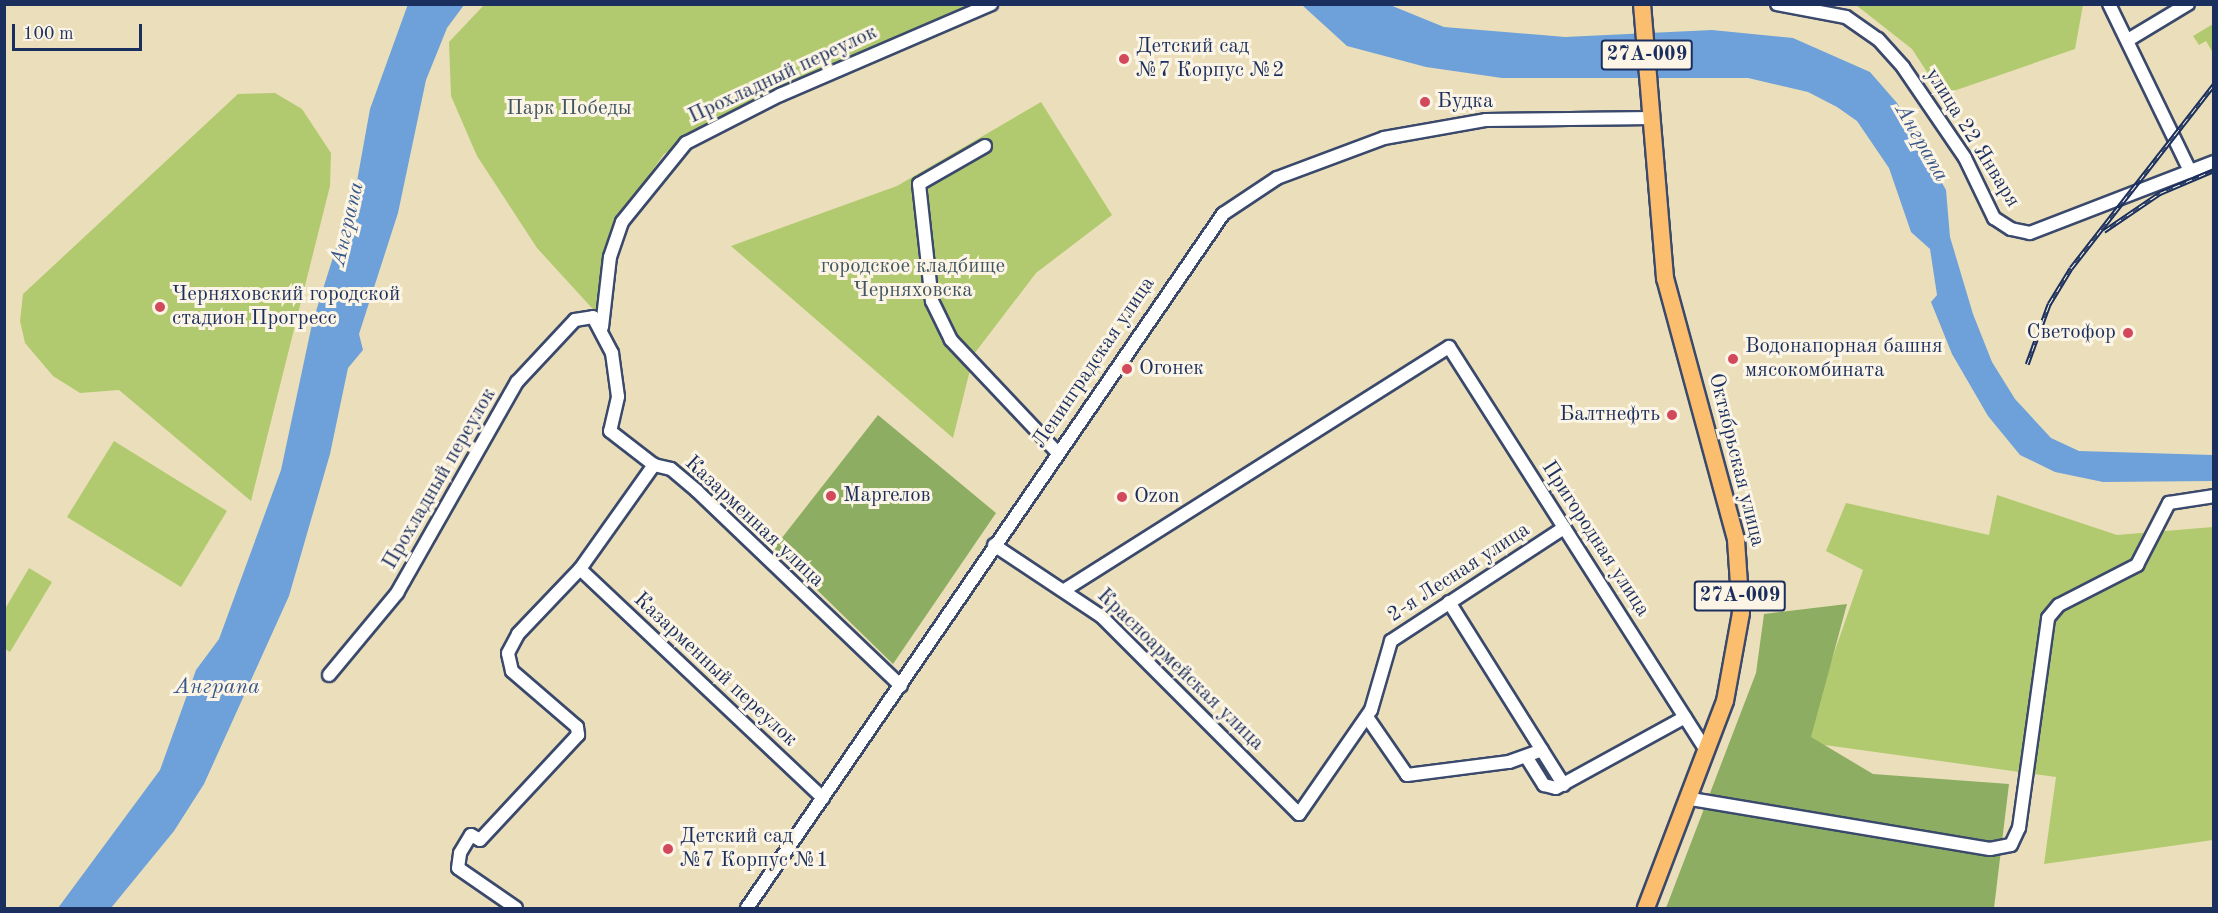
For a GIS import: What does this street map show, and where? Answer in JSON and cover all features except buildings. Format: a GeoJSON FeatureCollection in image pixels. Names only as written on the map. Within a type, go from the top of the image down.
{"type":"FeatureCollection","features":[{"type":"Feature","properties":{"kind":"main road","name":"27А-009"},"geometry":{"type":"LineString","coordinates":[[1643,7],[1653,118]]}},
{"type":"Feature","properties":{"kind":"main road","name":"Октябрьская улица"},"geometry":{"type":"LineString","coordinates":[[1646,909],[1691,799],[1735,656],[1740,578],[1736,540],[1665,278],[1653,118]]}},
{"type":"Feature","properties":{"kind":"street","name":"Прохладный переулок"},"geometry":{"type":"LineString","coordinates":[[654,465],[610,431],[618,397],[603,327],[610,257],[622,222],[686,143],[780,94],[991,4]]}},
{"type":"Feature","properties":{"kind":"street","name":"улица 22 Января"},"geometry":{"type":"LineString","coordinates":[[1777,4],[1846,17],[1878,39],[1965,158],[1994,218],[2011,229],[2030,232],[2214,162]]}},
{"type":"Feature","properties":{"kind":"street"},"geometry":{"type":"LineString","coordinates":[[2109,4],[2190,171]]}},
{"type":"Feature","properties":{"kind":"street"},"geometry":{"type":"LineString","coordinates":[[2128,40],[2188,4]]}},
{"type":"Feature","properties":{"kind":"street","name":"Ленинградская улица"},"geometry":{"type":"LineString","coordinates":[[747,909],[901,686],[1192,252],[1223,214],[1276,178],[1384,138],[1486,120],[1653,118]]}},
{"type":"Feature","properties":{"kind":"street"},"geometry":{"type":"LineString","coordinates":[[985,146],[919,184],[932,301],[951,340],[1057,452]]}},
{"type":"Feature","properties":{"kind":"street","name":"Прохладный переулок"},"geometry":{"type":"LineString","coordinates":[[329,675],[397,593],[517,382],[576,320],[593,317],[603,327]]}},
{"type":"Feature","properties":{"kind":"street","name":"Пригородная улица"},"geometry":{"type":"LineString","coordinates":[[1066,589],[1449,347],[1707,752]]}},
{"type":"Feature","properties":{"kind":"street","name":"Казарменная улица"},"geometry":{"type":"LineString","coordinates":[[498,904],[458,868],[460,853],[471,835],[480,840],[579,735],[577,727],[518,678],[508,662],[518,634],[580,569],[654,465],[666,466],[689,484],[901,686]]}},
{"type":"Feature","properties":{"kind":"street"},"geometry":{"type":"LineString","coordinates":[[1691,799],[1990,849],[2011,845],[2019,828],[2048,618],[2059,605],[2137,565],[2169,503],[2214,496]]}},
{"type":"Feature","properties":{"kind":"street","name":"2-я Лесная улица"},"geometry":{"type":"LineString","coordinates":[[1299,814],[1367,717],[1387,645],[1564,528]]}},
{"type":"Feature","properties":{"kind":"street","name":"Красноармейская улица"},"geometry":{"type":"LineString","coordinates":[[994,546],[1066,589],[1142,655],[1299,814]]}},
{"type":"Feature","properties":{"kind":"street","name":"Казарменный переулок"},"geometry":{"type":"LineString","coordinates":[[580,569],[823,798]]}},
{"type":"Feature","properties":{"kind":"street"},"geometry":{"type":"LineString","coordinates":[[1449,602],[1564,785]]}},
{"type":"Feature","properties":{"kind":"street"},"geometry":{"type":"LineString","coordinates":[[1367,717],[1407,775],[1527,758],[1542,750]]}},
{"type":"Feature","properties":{"kind":"street"},"geometry":{"type":"LineString","coordinates":[[1527,758],[1547,788],[1564,785],[1685,717]]}},
{"type":"Feature","properties":{"kind":"street"},"geometry":{"type":"LineString","coordinates":[[498,904],[516,909]]}},
{"type":"Feature","properties":{"kind":"green space","name":"Парк Победы"},"geometry":{"type":"Polygon","coordinates":[[[484,5],[976,5],[781,88],[664,154],[622,213],[601,318],[537,248],[477,156],[451,96],[449,42],[484,5]]]}},
{"type":"Feature","properties":{"kind":"green space"},"geometry":{"type":"Polygon","coordinates":[[[1856,5],[2083,5],[2075,49],[1942,95],[1912,49],[1856,5]]]}},
{"type":"Feature","properties":{"kind":"green space"},"geometry":{"type":"Polygon","coordinates":[[[2213,24],[2214,53],[2206,41],[2199,45],[2193,36],[2213,24]]]}},
{"type":"Feature","properties":{"kind":"green space","name":"Черняховский городской стадион Прогресс"},"geometry":{"type":"Polygon","coordinates":[[[275,93],[302,109],[331,153],[330,186],[251,501],[119,390],[80,393],[53,376],[25,343],[20,321],[23,294],[238,94],[275,93]]]}},
{"type":"Feature","properties":{"kind":"green space","name":"городское кладбище Черняховска"},"geometry":{"type":"Polygon","coordinates":[[[1041,102],[1112,215],[1036,273],[974,354],[953,438],[731,246],[897,186],[1041,102]]]}},
{"type":"Feature","properties":{"kind":"green space"},"geometry":{"type":"Polygon","coordinates":[[[878,415],[996,513],[893,664],[774,548],[878,415]]]}},
{"type":"Feature","properties":{"kind":"green space"},"geometry":{"type":"Polygon","coordinates":[[[114,441],[227,511],[181,587],[67,517],[114,441]]]}},
{"type":"Feature","properties":{"kind":"green space"},"geometry":{"type":"Polygon","coordinates":[[[1997,495],[2117,535],[2213,527],[2213,840],[2044,864],[2056,777],[1803,742],[1863,570],[1826,551],[1846,503],[1989,535],[1997,495]]]}},
{"type":"Feature","properties":{"kind":"green space"},"geometry":{"type":"Polygon","coordinates":[[[29,568],[52,582],[10,652],[5,649],[5,609],[29,568]]]}},
{"type":"Feature","properties":{"kind":"green space"},"geometry":{"type":"Polygon","coordinates":[[[1847,604],[1811,737],[1873,774],[2009,784],[1994,908],[1666,908],[1756,673],[1764,614],[1847,604]]]}},
{"type":"Feature","properties":{"kind":"water","name":"Анграпа"},"geometry":{"type":"Polygon","coordinates":[[[408,4],[464,5],[447,28],[426,80],[398,213],[359,334],[363,350],[348,368],[330,454],[289,596],[204,784],[174,831],[111,908],[58,908],[160,770],[196,670],[219,639],[281,470],[312,324],[357,181],[370,109],[408,4]]]}},
{"type":"Feature","properties":{"kind":"water","name":"Анграпа"},"geometry":{"type":"Polygon","coordinates":[[[1302,5],[1390,5],[1444,27],[1565,37],[1712,30],[1793,38],[1870,72],[1897,103],[1946,190],[1950,237],[1973,314],[1992,362],[2015,399],[2051,438],[2079,451],[2213,455],[2213,481],[2103,482],[2055,472],[2020,455],[1988,416],[1952,354],[1931,302],[1937,295],[1930,249],[1911,232],[1889,168],[1857,121],[1837,107],[1808,92],[1748,78],[1502,78],[1426,67],[1347,46],[1302,5]]]}},
{"type":"Feature","properties":{"kind":"railway"},"geometry":{"type":"LineString","coordinates":[[2027,364],[2049,304],[2071,268],[2214,84]]}},
{"type":"Feature","properties":{"kind":"railway"},"geometry":{"type":"LineString","coordinates":[[2104,231],[2160,193],[2214,170]]}},
{"type":"Feature","properties":{"kind":"place","name":"Детский сад №7 Корпус №2"},"geometry":{"type":"Point","coordinates":[1124,59]}},
{"type":"Feature","properties":{"kind":"place","name":"Будка"},"geometry":{"type":"Point","coordinates":[1425,102]}},
{"type":"Feature","properties":{"kind":"place","name":"Черняховский городской стадион Прогресс"},"geometry":{"type":"Point","coordinates":[160,307]}},
{"type":"Feature","properties":{"kind":"place","name":"Светофор"},"geometry":{"type":"Point","coordinates":[2128,333]}},
{"type":"Feature","properties":{"kind":"place","name":"Водонапорная башня мясокомбината"},"geometry":{"type":"Point","coordinates":[1733,359]}},
{"type":"Feature","properties":{"kind":"place","name":"Огонек"},"geometry":{"type":"Point","coordinates":[1127,369]}},
{"type":"Feature","properties":{"kind":"place","name":"Балтнефть"},"geometry":{"type":"Point","coordinates":[1672,415]}},
{"type":"Feature","properties":{"kind":"place","name":"Маргелов"},"geometry":{"type":"Point","coordinates":[831,496]}},
{"type":"Feature","properties":{"kind":"place","name":"Ozon"},"geometry":{"type":"Point","coordinates":[1122,497]}},
{"type":"Feature","properties":{"kind":"place","name":"Детский сад №7 Корпус №1"},"geometry":{"type":"Point","coordinates":[668,849]}}]}
